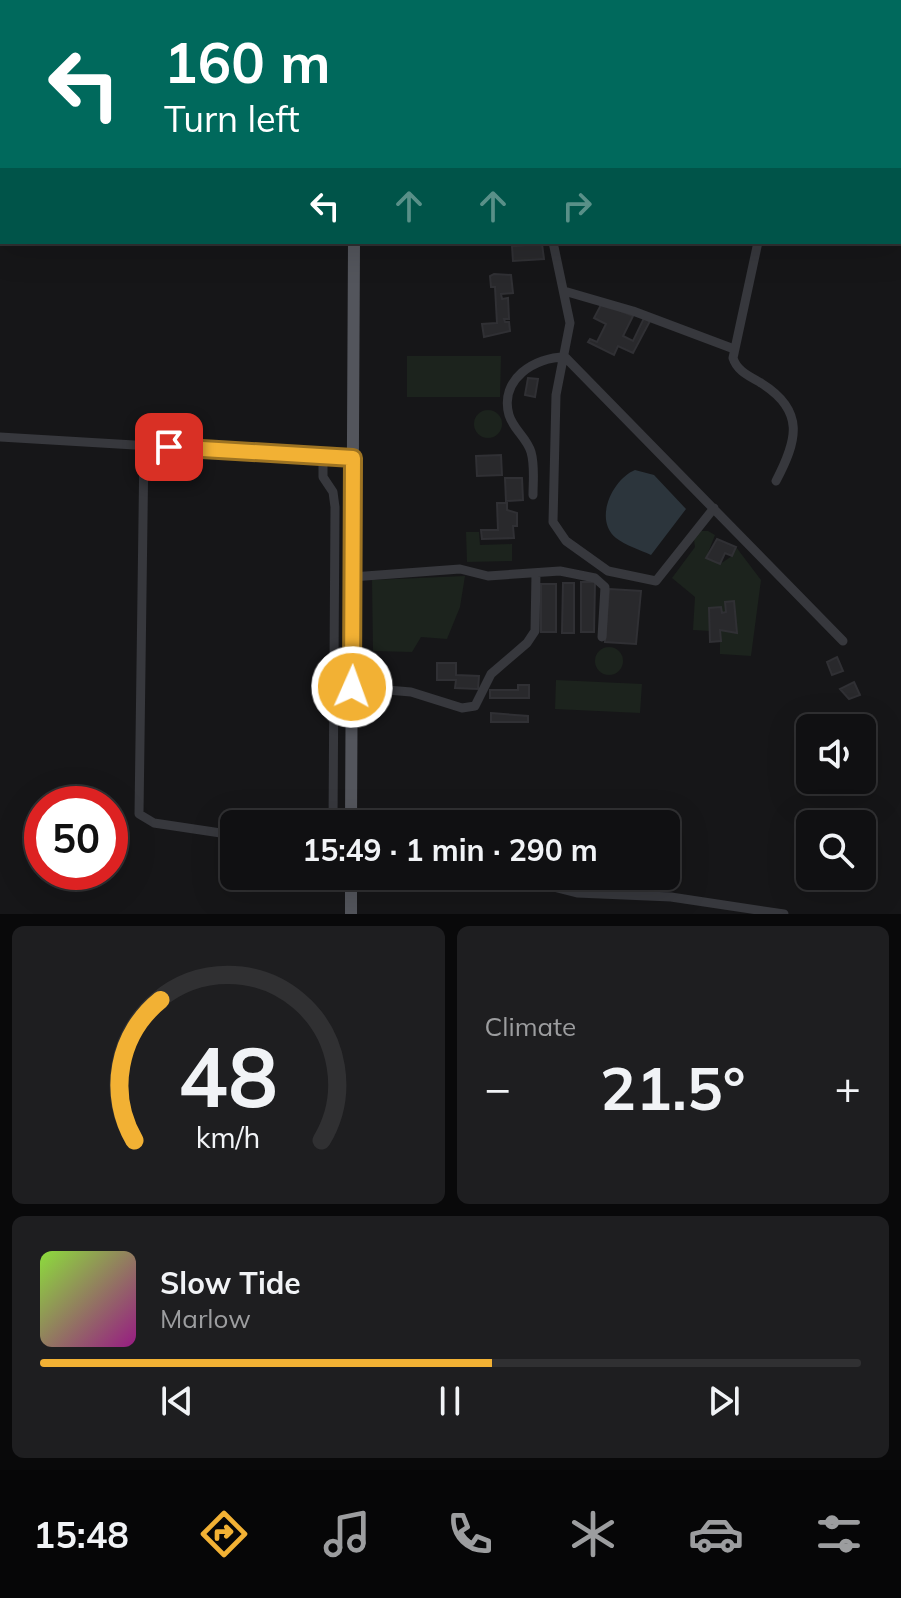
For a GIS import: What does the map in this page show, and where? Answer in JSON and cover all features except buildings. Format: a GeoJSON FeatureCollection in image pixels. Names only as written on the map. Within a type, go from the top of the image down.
{"type":"FeatureCollection","features":[{"type":"Feature","properties":{"kind":"main road"},"geometry":{"type":"LineString","coordinates":[[351,810],[354,244]]}},
{"type":"Feature","properties":{"kind":"main road"},"geometry":{"type":"LineString","coordinates":[[351,890],[351,914]]}},
{"type":"Feature","properties":{"kind":"street"},"geometry":{"type":"LineString","coordinates":[[553,244],[570,323],[556,395],[552,501],[553,522],[560,536],[608,571],[656,581],[714,508]]}},
{"type":"Feature","properties":{"kind":"street"},"geometry":{"type":"LineString","coordinates":[[758,244],[734,349],[736,365],[776,394],[792,419],[794,441],[776,481]]}},
{"type":"Feature","properties":{"kind":"street"},"geometry":{"type":"LineString","coordinates":[[564,291],[633,311],[734,349]]}},
{"type":"Feature","properties":{"kind":"street"},"geometry":{"type":"LineString","coordinates":[[533,495],[530,447],[509,417],[509,399],[516,379],[530,364],[543,358],[565,357],[843,641]]}},
{"type":"Feature","properties":{"kind":"street"},"geometry":{"type":"LineString","coordinates":[[0,437],[353,458]]}},
{"type":"Feature","properties":{"kind":"street"},"geometry":{"type":"LineString","coordinates":[[144,445],[139,814],[154,823],[220,833]]}},
{"type":"Feature","properties":{"kind":"street"},"geometry":{"type":"LineString","coordinates":[[323,456],[323,477],[333,492],[335,507],[333,810]]}},
{"type":"Feature","properties":{"kind":"street"},"geometry":{"type":"LineString","coordinates":[[352,577],[460,569],[488,576],[560,571],[603,582],[602,637]]}},
{"type":"Feature","properties":{"kind":"street"},"geometry":{"type":"LineString","coordinates":[[352,687],[411,692],[462,708],[475,706],[491,674],[527,643],[535,631],[536,573]]}},
{"type":"Feature","properties":{"kind":"street"},"geometry":{"type":"LineString","coordinates":[[565,890],[671,897],[784,914]]}},
{"type":"Feature","properties":{"kind":"shaded area"},"geometry":{"type":"Polygon","coordinates":[[[407,356],[501,356],[500,397],[407,397],[407,356]]]}},
{"type":"Feature","properties":{"kind":"shaded area"},"geometry":{"type":"Polygon","coordinates":[[[488,410],[498,414],[502,424],[498,434],[488,438],[478,434],[474,424],[478,414],[488,410]]]}},
{"type":"Feature","properties":{"kind":"shaded area"},"geometry":{"type":"Polygon","coordinates":[[[635,470],[654,475],[686,509],[651,555],[616,538],[606,521],[613,490],[635,470]]]}},
{"type":"Feature","properties":{"kind":"shaded area"},"geometry":{"type":"Polygon","coordinates":[[[701,531],[715,535],[706,558],[720,564],[732,556],[736,547],[761,580],[751,656],[720,654],[720,630],[737,632],[734,601],[725,602],[726,612],[722,613],[721,607],[709,608],[711,631],[693,630],[695,597],[672,578],[695,547],[694,540],[701,531]]]}},
{"type":"Feature","properties":{"kind":"shaded area"},"geometry":{"type":"Polygon","coordinates":[[[466,532],[479,532],[480,545],[512,544],[512,561],[467,562],[466,532]]]}},
{"type":"Feature","properties":{"kind":"shaded area"},"geometry":{"type":"Polygon","coordinates":[[[465,576],[460,607],[447,639],[421,637],[412,652],[373,651],[372,580],[465,576]]]}},
{"type":"Feature","properties":{"kind":"shaded area"},"geometry":{"type":"Polygon","coordinates":[[[609,647],[619,651],[623,661],[619,671],[609,675],[599,671],[595,661],[599,651],[609,647]]]}},
{"type":"Feature","properties":{"kind":"shaded area"},"geometry":{"type":"Polygon","coordinates":[[[556,680],[642,684],[640,713],[555,709],[556,680]]]}},
{"type":"Feature","properties":{"kind":"route"},"geometry":{"type":"LineString","coordinates":[[169,447],[353,458],[352,687]]}}]}
